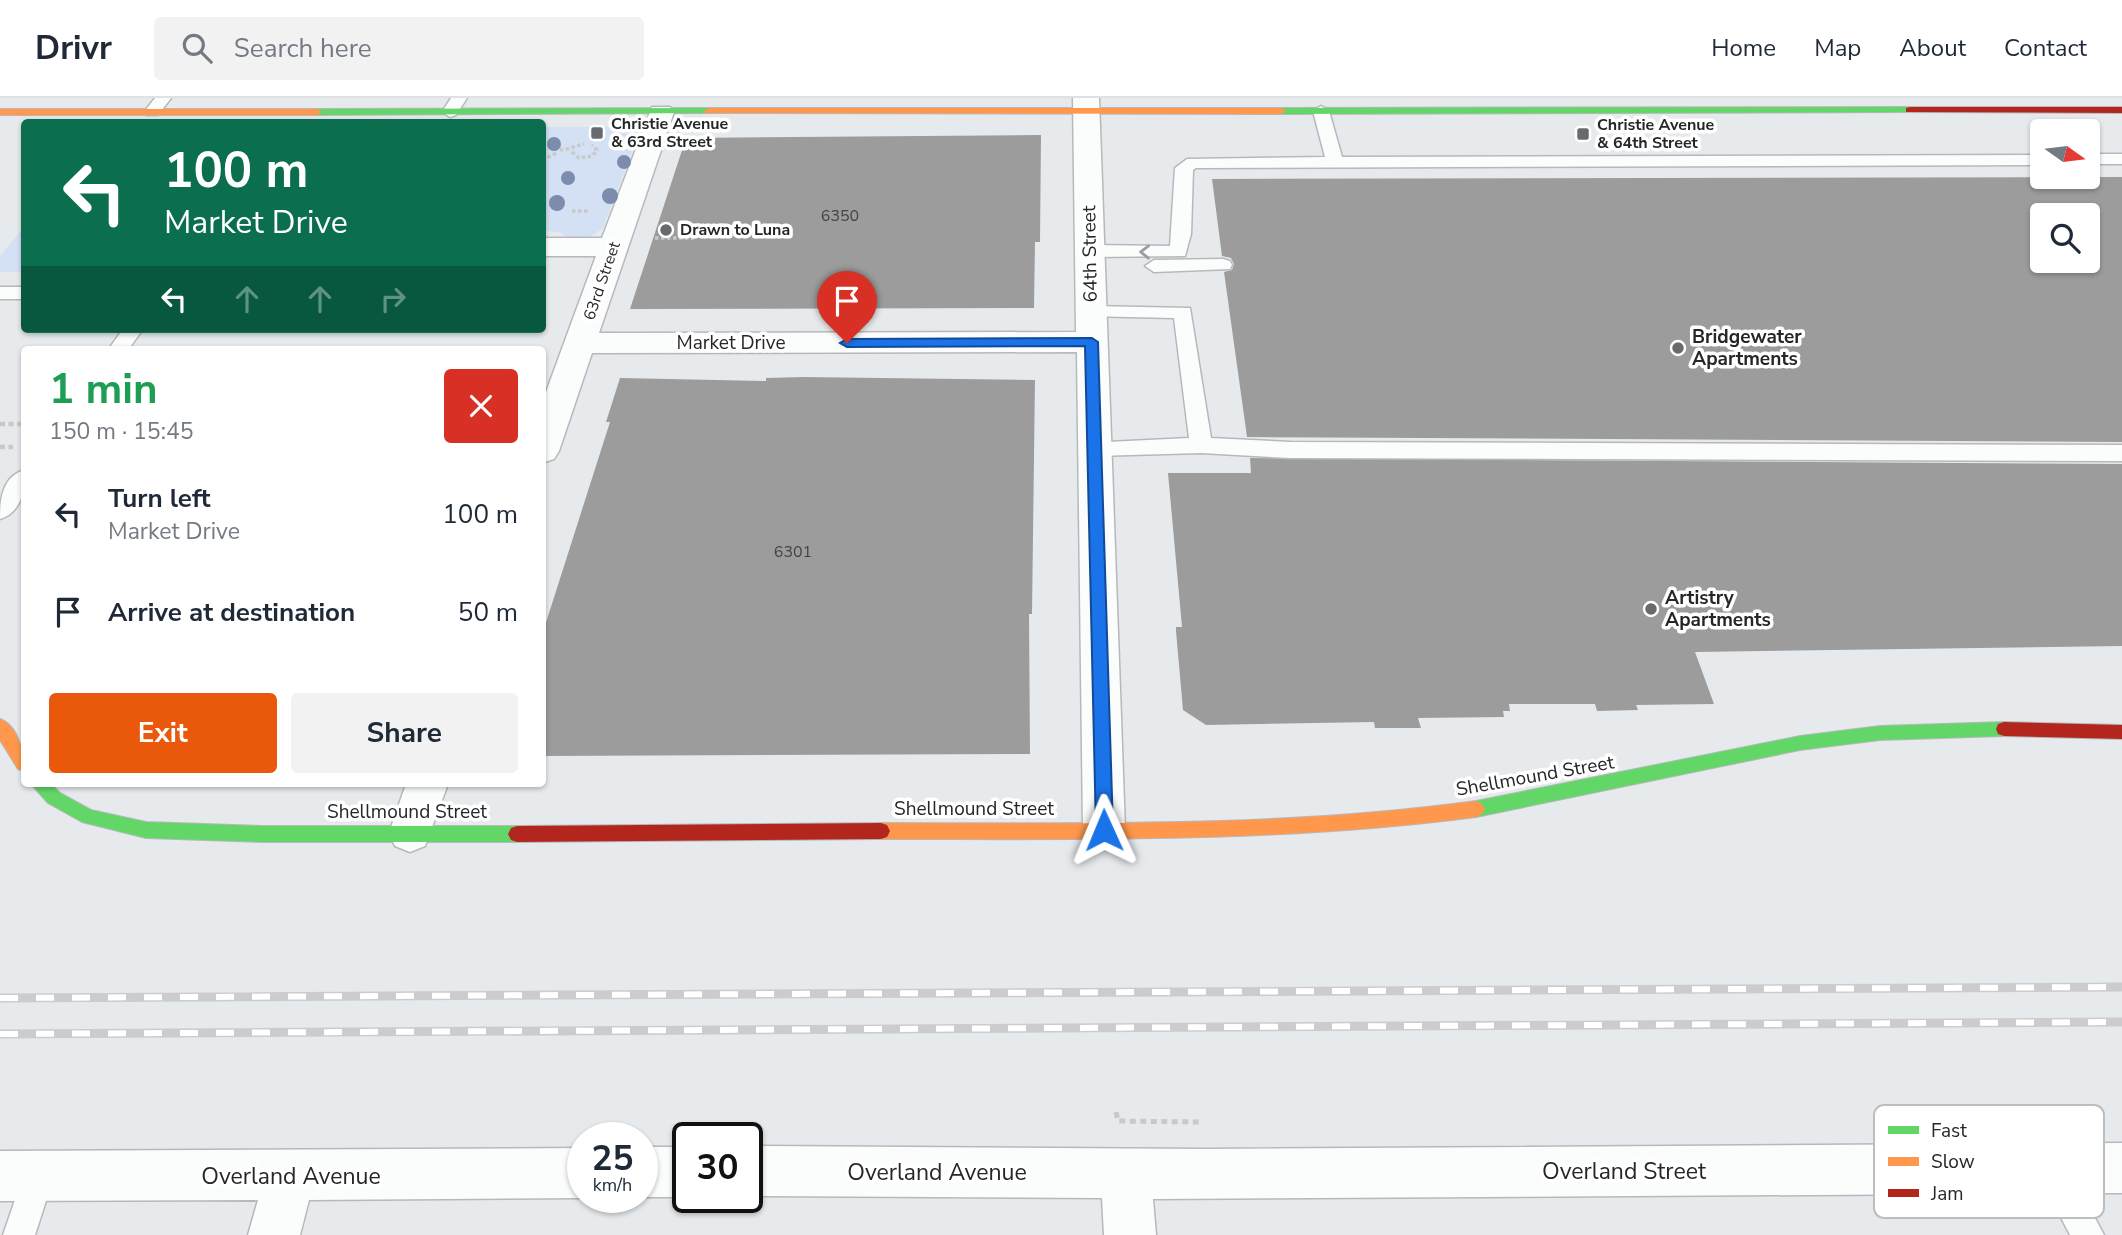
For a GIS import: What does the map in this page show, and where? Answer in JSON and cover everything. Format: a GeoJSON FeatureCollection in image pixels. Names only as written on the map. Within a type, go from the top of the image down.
{"type":"FeatureCollection","features":[{"type":"Feature","properties":{"kind":"street"},"geometry":{"type":"LineString","coordinates":[[0,111],[152,112],[414,105],[567,105],[660,112],[1086,105],[1321,111],[2122,110]]}},
{"type":"Feature","properties":{"kind":"street","name":"64th Street"},"geometry":{"type":"LineString","coordinates":[[1086,105],[1104,830]]}},
{"type":"Feature","properties":{"kind":"street","name":"63rd Street"},"geometry":{"type":"LineString","coordinates":[[546,440],[660,112]]}},
{"type":"Feature","properties":{"kind":"street"},"geometry":{"type":"LineString","coordinates":[[546,247],[614,247]]}},
{"type":"Feature","properties":{"kind":"street","name":"Market Drive"},"geometry":{"type":"LineString","coordinates":[[580,343],[1091,327]]}},
{"type":"Feature","properties":{"kind":"street"},"geometry":{"type":"LineString","coordinates":[[0,726],[21,759]]}},
{"type":"Feature","properties":{"kind":"street","name":"Shellmound Street"},"geometry":{"type":"LineString","coordinates":[[43,787],[74,811],[135,828],[235,834],[1104,830],[1309,825],[1466,812],[1562,795],[1756,752],[1889,732],[2008,729],[2122,732]]}},
{"type":"Feature","properties":{"kind":"street"},"geometry":{"type":"LineString","coordinates":[[410,834],[426,787]]}},
{"type":"Feature","properties":{"kind":"street","name":"Overland Street"},"geometry":{"type":"LineString","coordinates":[[2104,1168],[2122,1168]]}},
{"type":"Feature","properties":{"kind":"street","name":"Overland Street"},"geometry":{"type":"LineString","coordinates":[[1126,1174],[1874,1170]]}},
{"type":"Feature","properties":{"kind":"street","name":"Overland Avenue"},"geometry":{"type":"LineString","coordinates":[[763,1171],[1126,1174]]}},
{"type":"Feature","properties":{"kind":"street","name":"Overland Avenue"},"geometry":{"type":"LineString","coordinates":[[19,1176],[289,1177],[567,1173]]}},
{"type":"Feature","properties":{"kind":"street"},"geometry":{"type":"LineString","coordinates":[[1126,1174],[1130,1235]]}},
{"type":"Feature","properties":{"kind":"street"},"geometry":{"type":"LineString","coordinates":[[274,1235],[289,1177]]}},
{"type":"Feature","properties":{"kind":"lane"},"geometry":{"type":"LineString","coordinates":[[152,112],[163,98]]}},
{"type":"Feature","properties":{"kind":"lane"},"geometry":{"type":"LineString","coordinates":[[1321,111],[1335,163]]}},
{"type":"Feature","properties":{"kind":"lane"},"geometry":{"type":"LineString","coordinates":[[2100,159],[2122,159]]}},
{"type":"Feature","properties":{"kind":"lane"},"geometry":{"type":"LineString","coordinates":[[1178,252],[1182,234],[1184,168],[1193,163],[2030,160]]}},
{"type":"Feature","properties":{"kind":"lane"},"geometry":{"type":"LineString","coordinates":[[1178,252],[1223,258],[1090,259],[1178,252]]}},
{"type":"Feature","properties":{"kind":"lane"},"geometry":{"type":"LineString","coordinates":[[0,293],[21,293]]}},
{"type":"Feature","properties":{"kind":"lane"},"geometry":{"type":"LineString","coordinates":[[1091,327],[1184,312],[1201,445]]}},
{"type":"Feature","properties":{"kind":"lane"},"geometry":{"type":"LineString","coordinates":[[1095,448],[1201,445],[1290,450],[2122,453]]}},
{"type":"Feature","properties":{"kind":"lane"},"geometry":{"type":"LineString","coordinates":[[0,511],[21,482]]}},
{"type":"Feature","properties":{"kind":"lane"},"geometry":{"type":"LineString","coordinates":[[19,1176],[19,1235]]}},
{"type":"Feature","properties":{"kind":"lane"},"geometry":{"type":"LineString","coordinates":[[2079,1218],[2088,1235]]}},
{"type":"Feature","properties":{"kind":"path"},"geometry":{"type":"LineString","coordinates":[[546,148],[572,152],[587,144],[595,146],[597,150],[583,158],[574,156],[572,152]]}},
{"type":"Feature","properties":{"kind":"path"},"geometry":{"type":"LineString","coordinates":[[546,158],[558,152]]}},
{"type":"Feature","properties":{"kind":"path"},"geometry":{"type":"LineString","coordinates":[[575,210],[594,210]]}},
{"type":"Feature","properties":{"kind":"path"},"geometry":{"type":"LineString","coordinates":[[643,239],[694,238]]}},
{"type":"Feature","properties":{"kind":"path"},"geometry":{"type":"LineString","coordinates":[[0,424],[21,424]]}},
{"type":"Feature","properties":{"kind":"path"},"geometry":{"type":"LineString","coordinates":[[0,447],[13,447]]}},
{"type":"Feature","properties":{"kind":"path"},"geometry":{"type":"LineString","coordinates":[[1116,1112],[1118,1121],[1199,1122]]}},
{"type":"Feature","properties":{"kind":"shaded area"},"geometry":{"type":"Polygon","coordinates":[[[624,121],[635,126],[638,136],[603,228],[591,236],[568,238],[560,232],[546,231],[546,127],[610,127],[624,121]]]}},
{"type":"Feature","properties":{"kind":"shaded area"},"geometry":{"type":"Polygon","coordinates":[[[21,231],[21,272],[0,272],[0,256],[21,231]]]}},
{"type":"Feature","properties":{"kind":"building"},"geometry":{"type":"Polygon","coordinates":[[[1041,135],[1040,242],[1035,242],[1034,308],[630,309],[686,138],[1041,135]]]}},
{"type":"Feature","properties":{"kind":"building","name":"Bridgewater Apartments"},"geometry":{"type":"Polygon","coordinates":[[[2030,177],[2030,189],[2100,189],[2100,177],[2122,177],[2122,442],[1247,437],[1224,272],[1232,270],[1234,264],[1231,258],[1222,256],[1212,179],[2030,177]]]}},
{"type":"Feature","properties":{"kind":"building"},"geometry":{"type":"Polygon","coordinates":[[[620,378],[766,381],[766,378],[1035,380],[1032,614],[1029,614],[1030,754],[546,756],[546,622],[610,422],[606,422],[620,378]]]}},
{"type":"Feature","properties":{"kind":"building","name":"Artistry Apartments"},"geometry":{"type":"Polygon","coordinates":[[[1250,458],[2122,464],[2122,646],[1695,652],[1714,704],[1636,705],[1638,710],[1597,711],[1595,704],[1509,704],[1510,711],[1503,711],[1504,717],[1418,718],[1421,728],[1375,728],[1374,722],[1206,725],[1183,710],[1176,631],[1176,627],[1182,627],[1168,473],[1251,473],[1250,458]]]}},
{"type":"Feature","properties":{"kind":"railway"},"geometry":{"type":"LineString","coordinates":[[0,998],[2122,987]]}},
{"type":"Feature","properties":{"kind":"railway"},"geometry":{"type":"LineString","coordinates":[[0,1034],[2122,1022]]}},
{"type":"Feature","properties":{"kind":"traffic: fast"},"geometry":{"type":"LineString","coordinates":[[1281,111],[1910,110]]}},
{"type":"Feature","properties":{"kind":"traffic: fast"},"geometry":{"type":"LineString","coordinates":[[317,112],[709,111]]}},
{"type":"Feature","properties":{"kind":"traffic: fast"},"geometry":{"type":"LineString","coordinates":[[1476,809],[1800,743],[1880,733],[2004,729]]}},
{"type":"Feature","properties":{"kind":"traffic: fast"},"geometry":{"type":"LineString","coordinates":[[42,787],[54,798],[88,817],[146,830],[264,834],[517,834]]}},
{"type":"Feature","properties":{"kind":"traffic: slow"},"geometry":{"type":"LineString","coordinates":[[709,111],[1281,111]]}},
{"type":"Feature","properties":{"kind":"traffic: slow"},"geometry":{"type":"LineString","coordinates":[[0,112],[317,112]]}},
{"type":"Feature","properties":{"kind":"traffic: slow"},"geometry":{"type":"LineString","coordinates":[[0,726],[21,759]]}},
{"type":"Feature","properties":{"kind":"traffic: slow"},"geometry":{"type":"LineString","coordinates":[[881,831],[1104,832],[1254,829],[1403,819],[1476,809]]}},
{"type":"Feature","properties":{"kind":"traffic: jam"},"geometry":{"type":"LineString","coordinates":[[1910,110],[2122,110]]}},
{"type":"Feature","properties":{"kind":"traffic: jam"},"geometry":{"type":"LineString","coordinates":[[2004,729],[2122,732]]}},
{"type":"Feature","properties":{"kind":"traffic: jam"},"geometry":{"type":"LineString","coordinates":[[517,834],[881,831]]}},
{"type":"Feature","properties":{"kind":"place","name":"Christie Avenue & 63rd Street"},"geometry":{"type":"Point","coordinates":[597,133]}},
{"type":"Feature","properties":{"kind":"place","name":"Christie Avenue & 64th Street"},"geometry":{"type":"Point","coordinates":[1583,134]}},
{"type":"Feature","properties":{"kind":"place","name":"Drawn to Luna"},"geometry":{"type":"Point","coordinates":[666,230]}},
{"type":"Feature","properties":{"kind":"place","name":"Bridgewater Apartments"},"geometry":{"type":"Point","coordinates":[1678,348]}},
{"type":"Feature","properties":{"kind":"place","name":"Artistry Apartments"},"geometry":{"type":"Point","coordinates":[1651,609]}},
{"type":"Feature","properties":{"kind":"route"},"geometry":{"type":"LineString","coordinates":[[847,343],[1092,342],[1104,830]]}}]}
